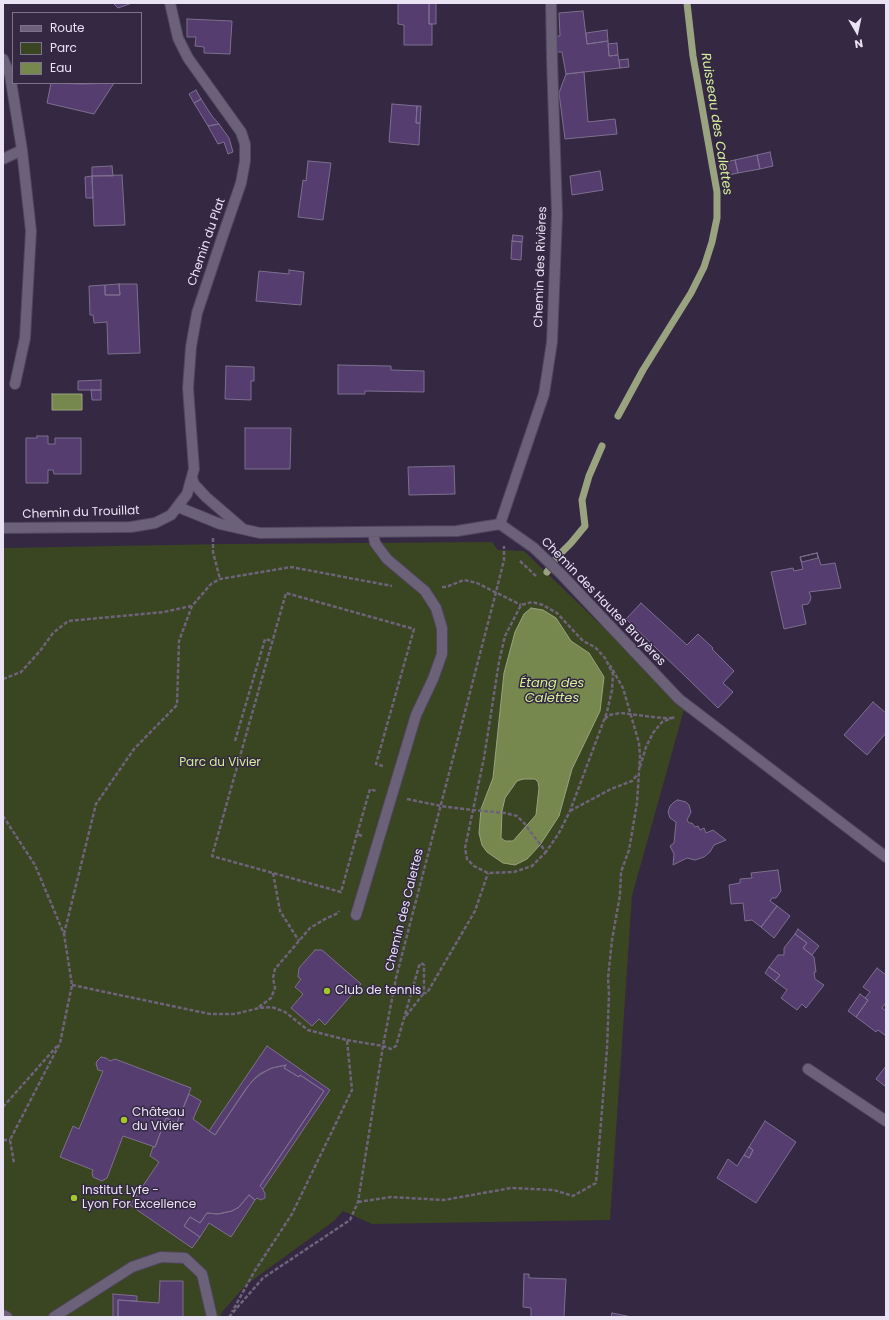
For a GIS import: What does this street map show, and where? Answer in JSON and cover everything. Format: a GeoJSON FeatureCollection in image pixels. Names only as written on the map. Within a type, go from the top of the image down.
{"type":"FeatureCollection","features":[{"type":"Feature","properties":{"kind":"street","name":"Chemin du Plat"},"geometry":{"type":"LineString","coordinates":[[170,3],[178,38],[188,58],[241,132],[245,144],[245,161],[241,184],[197,314],[191,347],[188,388],[194,469],[187,494],[178,507]]}},
{"type":"Feature","properties":{"kind":"street","name":"Chemin des Rivières"},"geometry":{"type":"LineString","coordinates":[[500,524],[544,394],[552,342],[557,214],[551,3]]}},
{"type":"Feature","properties":{"kind":"street"},"geometry":{"type":"LineString","coordinates":[[3,59],[10,75],[22,150],[32,231],[25,338],[15,384]]}},
{"type":"Feature","properties":{"kind":"street"},"geometry":{"type":"LineString","coordinates":[[3,159],[22,150]]}},
{"type":"Feature","properties":{"kind":"street"},"geometry":{"type":"LineString","coordinates":[[192,478],[194,484],[206,497],[242,528]]}},
{"type":"Feature","properties":{"kind":"street"},"geometry":{"type":"LineString","coordinates":[[178,507],[220,524],[260,533],[457,531],[500,524]]}},
{"type":"Feature","properties":{"kind":"street","name":"Chemin du Trouillat"},"geometry":{"type":"LineString","coordinates":[[3,528],[131,527],[155,523],[171,515],[178,507]]}},
{"type":"Feature","properties":{"kind":"street","name":"Chemin des Hautes Bruyères"},"geometry":{"type":"LineString","coordinates":[[500,524],[534,548],[608,622],[680,698],[886,857]]}},
{"type":"Feature","properties":{"kind":"street"},"geometry":{"type":"LineString","coordinates":[[356,915],[416,715],[433,679],[442,654],[442,628],[436,608],[425,591],[387,559],[375,543],[373,532]]}},
{"type":"Feature","properties":{"kind":"street"},"geometry":{"type":"LineString","coordinates":[[808,1069],[886,1121]]}},
{"type":"Feature","properties":{"kind":"street"},"geometry":{"type":"LineString","coordinates":[[54,1317],[132,1267],[161,1257],[185,1258],[202,1274],[212,1317]]}},
{"type":"Feature","properties":{"kind":"street"},"geometry":{"type":"LineString","coordinates":[[3,1315],[7,1317]]}},
{"type":"Feature","properties":{"kind":"path","name":"Chemin des Calettes"},"geometry":{"type":"LineString","coordinates":[[229,1317],[263,1278],[350,1220],[358,1202],[383,1046],[396,978],[504,560],[504,545],[500,524]]}},
{"type":"Feature","properties":{"kind":"path"},"geometry":{"type":"LineString","coordinates":[[213,552],[220,579]]}},
{"type":"Feature","properties":{"kind":"path"},"geometry":{"type":"LineString","coordinates":[[64,934],[96,804],[134,749],[176,705],[179,641],[192,606],[212,584],[220,579],[291,567],[396,587]]}},
{"type":"Feature","properties":{"kind":"path"},"geometry":{"type":"LineString","coordinates":[[358,1202],[391,1197],[444,1200],[511,1188],[554,1190],[572,1196],[596,1183],[606,1049],[609,994],[608,978],[612,940],[620,895],[621,872],[629,850],[637,803],[640,756],[639,743],[623,688],[613,669],[595,647],[583,641],[558,613],[543,605],[532,602],[520,605],[477,583]]}},
{"type":"Feature","properties":{"kind":"path"},"geometry":{"type":"LineString","coordinates":[[380,785],[378,792],[370,789],[340,892],[212,856],[286,593],[414,629],[376,764],[385,767]]}},
{"type":"Feature","properties":{"kind":"path"},"geometry":{"type":"LineString","coordinates":[[520,605],[505,636],[499,662],[484,758],[465,848],[467,859],[474,866],[488,873],[514,872],[532,866],[546,852],[559,833],[570,811],[607,712],[612,690],[613,674],[605,658]]}},
{"type":"Feature","properties":{"kind":"path"},"geometry":{"type":"LineString","coordinates":[[3,679],[21,672],[53,634],[68,621],[164,612],[192,606]]}},
{"type":"Feature","properties":{"kind":"path"},"geometry":{"type":"LineString","coordinates":[[235,741],[265,638],[272,641]]}},
{"type":"Feature","properties":{"kind":"path"},"geometry":{"type":"LineString","coordinates":[[570,811],[611,789],[632,781],[639,773],[646,747],[653,733],[662,722],[676,717],[662,718],[630,713],[609,715],[603,721]]}},
{"type":"Feature","properties":{"kind":"path"},"geometry":{"type":"LineString","coordinates":[[423,802],[440,806],[505,813],[517,816],[546,852]]}},
{"type":"Feature","properties":{"kind":"path"},"geometry":{"type":"LineString","coordinates":[[3,816],[35,865],[64,934],[72,985],[60,1043],[10,1140],[14,1163]]}},
{"type":"Feature","properties":{"kind":"path"},"geometry":{"type":"LineString","coordinates":[[357,834],[366,837],[380,832]]}},
{"type":"Feature","properties":{"kind":"path"},"geometry":{"type":"LineString","coordinates":[[273,873],[280,911],[299,941]]}},
{"type":"Feature","properties":{"kind":"path"},"geometry":{"type":"LineString","coordinates":[[404,1018],[424,993],[427,993],[475,910],[488,873]]}},
{"type":"Feature","properties":{"kind":"path"},"geometry":{"type":"LineString","coordinates":[[259,1008],[271,998],[275,988],[273,978],[275,969],[310,928],[338,913],[341,908]]}},
{"type":"Feature","properties":{"kind":"path"},"geometry":{"type":"LineString","coordinates":[[72,985],[210,1014],[235,1014],[259,1008],[272,1007],[285,1012],[308,1030],[391,1049],[396,1046],[421,963],[424,965],[424,993]]}},
{"type":"Feature","properties":{"kind":"path"},"geometry":{"type":"LineString","coordinates":[[229,1317],[254,1272],[292,1214],[352,1090],[347,1040]]}},
{"type":"Feature","properties":{"kind":"path"},"geometry":{"type":"LineString","coordinates":[[3,1107],[60,1043]]}},
{"type":"Feature","properties":{"kind":"path"},"geometry":{"type":"LineString","coordinates":[[3,1140],[10,1140]]}},
{"type":"Feature","properties":{"kind":"green space","name":"Parc du Vivier"},"geometry":{"type":"Polygon","coordinates":[[[492,542],[498,550],[524,551],[685,706],[632,896],[610,1220],[372,1224],[343,1211],[334,1221],[246,1285],[222,1312],[220,1317],[3,1317],[3,548],[224,544],[492,542]]]}},
{"type":"Feature","properties":{"kind":"water"},"geometry":{"type":"Polygon","coordinates":[[[52,394],[82,394],[82,410],[52,410],[52,394]]]}},
{"type":"Feature","properties":{"kind":"water","name":"Étang des Calettes"},"geometry":{"type":"Polygon","coordinates":[[[531,608],[543,610],[556,618],[571,641],[589,653],[604,677],[600,711],[572,769],[559,816],[540,845],[527,859],[515,865],[503,863],[487,852],[482,845],[479,833],[481,809],[493,778],[504,673],[515,632],[524,614],[531,608]],[[523,779],[517,781],[505,798],[502,811],[501,838],[505,841],[513,841],[536,815],[539,788],[538,782],[535,779],[523,779]]]}},
{"type":"Feature","properties":{"kind":"building"},"geometry":{"type":"Polygon","coordinates":[[[113,3],[132,3],[118,8],[113,3]]]}},
{"type":"Feature","properties":{"kind":"building"},"geometry":{"type":"Polygon","coordinates":[[[398,3],[429,3],[429,24],[432,24],[432,45],[404,45],[404,25],[398,24],[398,3]]]}},
{"type":"Feature","properties":{"kind":"building"},"geometry":{"type":"Polygon","coordinates":[[[429,3],[436,3],[436,24],[429,24],[429,3]]]}},
{"type":"Feature","properties":{"kind":"building"},"geometry":{"type":"Polygon","coordinates":[[[583,11],[587,44],[608,41],[609,56],[618,55],[620,68],[566,74],[562,52],[555,52],[555,36],[560,36],[559,13],[583,11]]]}},
{"type":"Feature","properties":{"kind":"building"},"geometry":{"type":"Polygon","coordinates":[[[187,19],[232,21],[230,54],[204,53],[204,47],[195,46],[196,37],[187,37],[187,19]]]}},
{"type":"Feature","properties":{"kind":"building"},"geometry":{"type":"Polygon","coordinates":[[[607,30],[608,41],[587,44],[586,33],[607,30]]]}},
{"type":"Feature","properties":{"kind":"building"},"geometry":{"type":"Polygon","coordinates":[[[617,43],[618,55],[609,56],[608,44],[617,43]]]}},
{"type":"Feature","properties":{"kind":"building"},"geometry":{"type":"Polygon","coordinates":[[[628,59],[629,67],[620,68],[619,60],[628,59]]]}},
{"type":"Feature","properties":{"kind":"building"},"geometry":{"type":"Polygon","coordinates":[[[584,72],[588,122],[615,119],[617,134],[565,139],[559,93],[566,74],[584,72]]]}},
{"type":"Feature","properties":{"kind":"building"},"geometry":{"type":"Polygon","coordinates":[[[51,84],[113,84],[94,114],[47,103],[51,84]]]}},
{"type":"Feature","properties":{"kind":"building"},"geometry":{"type":"Polygon","coordinates":[[[196,90],[201,99],[194,103],[189,94],[196,90]]]}},
{"type":"Feature","properties":{"kind":"building"},"geometry":{"type":"Polygon","coordinates":[[[201,99],[219,124],[208,126],[194,103],[201,99]]]}},
{"type":"Feature","properties":{"kind":"building"},"geometry":{"type":"Polygon","coordinates":[[[392,104],[417,106],[416,123],[420,123],[419,145],[389,142],[392,104]]]}},
{"type":"Feature","properties":{"kind":"building"},"geometry":{"type":"Polygon","coordinates":[[[417,106],[421,106],[420,123],[416,123],[417,106]]]}},
{"type":"Feature","properties":{"kind":"building"},"geometry":{"type":"Polygon","coordinates":[[[219,124],[229,138],[233,152],[228,154],[224,142],[218,144],[208,126],[219,124]]]}},
{"type":"Feature","properties":{"kind":"building"},"geometry":{"type":"Polygon","coordinates":[[[770,152],[773,166],[760,169],[757,155],[770,152]]]}},
{"type":"Feature","properties":{"kind":"building"},"geometry":{"type":"Polygon","coordinates":[[[757,155],[760,169],[738,173],[735,160],[757,155]]]}},
{"type":"Feature","properties":{"kind":"building"},"geometry":{"type":"Polygon","coordinates":[[[735,160],[738,173],[724,176],[721,163],[735,160]]]}},
{"type":"Feature","properties":{"kind":"building"},"geometry":{"type":"Polygon","coordinates":[[[308,161],[331,163],[323,220],[298,217],[303,180],[306,181],[308,161]]]}},
{"type":"Feature","properties":{"kind":"building"},"geometry":{"type":"Polygon","coordinates":[[[112,166],[113,176],[92,176],[92,167],[112,166]]]}},
{"type":"Feature","properties":{"kind":"building"},"geometry":{"type":"Polygon","coordinates":[[[600,171],[603,190],[572,195],[570,176],[600,171]]]}},
{"type":"Feature","properties":{"kind":"building"},"geometry":{"type":"Polygon","coordinates":[[[122,175],[125,225],[94,226],[92,176],[122,175]]]}},
{"type":"Feature","properties":{"kind":"building"},"geometry":{"type":"Polygon","coordinates":[[[92,176],[93,198],[86,198],[85,177],[92,176]]]}},
{"type":"Feature","properties":{"kind":"building"},"geometry":{"type":"Polygon","coordinates":[[[513,235],[523,236],[522,242],[512,241],[513,235]]]}},
{"type":"Feature","properties":{"kind":"building"},"geometry":{"type":"Polygon","coordinates":[[[512,241],[522,242],[521,260],[511,259],[512,241]]]}},
{"type":"Feature","properties":{"kind":"building"},"geometry":{"type":"Polygon","coordinates":[[[289,270],[304,272],[301,305],[256,301],[259,271],[289,274],[289,270]]]}},
{"type":"Feature","properties":{"kind":"building"},"geometry":{"type":"Polygon","coordinates":[[[119,284],[120,295],[105,295],[105,285],[119,284]]]}},
{"type":"Feature","properties":{"kind":"building"},"geometry":{"type":"Polygon","coordinates":[[[119,284],[137,284],[140,353],[108,354],[107,322],[94,323],[93,315],[90,315],[89,286],[105,285],[105,295],[120,295],[119,284]]]}},
{"type":"Feature","properties":{"kind":"building"},"geometry":{"type":"Polygon","coordinates":[[[338,365],[391,366],[391,370],[424,371],[424,392],[365,391],[365,394],[338,394],[338,365]]]}},
{"type":"Feature","properties":{"kind":"building"},"geometry":{"type":"Polygon","coordinates":[[[226,366],[254,367],[254,381],[251,381],[251,400],[225,399],[226,366]]]}},
{"type":"Feature","properties":{"kind":"building"},"geometry":{"type":"Polygon","coordinates":[[[101,380],[101,390],[78,390],[78,381],[101,380]]]}},
{"type":"Feature","properties":{"kind":"building"},"geometry":{"type":"Polygon","coordinates":[[[91,390],[101,390],[101,400],[92,400],[91,390]]]}},
{"type":"Feature","properties":{"kind":"building"},"geometry":{"type":"Polygon","coordinates":[[[245,428],[291,428],[290,469],[245,469],[245,428]]]}},
{"type":"Feature","properties":{"kind":"building"},"geometry":{"type":"Polygon","coordinates":[[[37,436],[48,436],[48,444],[55,444],[55,438],[81,438],[81,474],[54,474],[53,470],[48,470],[48,483],[26,483],[26,438],[37,438],[37,436]]]}},
{"type":"Feature","properties":{"kind":"building"},"geometry":{"type":"Polygon","coordinates":[[[454,466],[455,494],[409,495],[408,467],[454,466]]]}},
{"type":"Feature","properties":{"kind":"building"},"geometry":{"type":"Polygon","coordinates":[[[817,553],[821,565],[835,563],[841,588],[809,592],[811,597],[810,601],[808,604],[802,605],[806,624],[784,629],[771,572],[793,568],[794,571],[803,569],[800,557],[817,553]]]}},
{"type":"Feature","properties":{"kind":"building"},"geometry":{"type":"Polygon","coordinates":[[[817,553],[818,558],[802,562],[800,557],[817,553]]]}},
{"type":"Feature","properties":{"kind":"building"},"geometry":{"type":"Polygon","coordinates":[[[641,603],[687,645],[698,634],[734,671],[723,683],[733,692],[718,708],[626,619],[641,603]]]}},
{"type":"Feature","properties":{"kind":"building"},"geometry":{"type":"Polygon","coordinates":[[[873,702],[886,713],[886,733],[867,755],[844,735],[873,702]]]}},
{"type":"Feature","properties":{"kind":"building"},"geometry":{"type":"Polygon","coordinates":[[[678,800],[686,802],[689,805],[691,812],[687,820],[689,823],[692,823],[695,827],[698,826],[700,830],[704,828],[706,833],[713,830],[726,840],[714,845],[710,852],[704,857],[695,860],[687,858],[673,865],[674,854],[670,846],[674,843],[676,822],[670,818],[668,812],[670,806],[678,800]]]}},
{"type":"Feature","properties":{"kind":"building"},"geometry":{"type":"Polygon","coordinates":[[[778,870],[781,891],[776,898],[772,898],[770,901],[777,906],[761,927],[752,920],[745,921],[743,903],[731,904],[729,885],[740,883],[740,879],[752,878],[751,873],[778,870]]]}},
{"type":"Feature","properties":{"kind":"building"},"geometry":{"type":"Polygon","coordinates":[[[777,906],[790,916],[774,938],[761,927],[777,906]]]}},
{"type":"Feature","properties":{"kind":"building"},"geometry":{"type":"Polygon","coordinates":[[[798,929],[819,946],[812,955],[803,948],[807,943],[795,934],[798,929]]]}},
{"type":"Feature","properties":{"kind":"building"},"geometry":{"type":"Polygon","coordinates":[[[795,934],[807,943],[803,948],[814,957],[816,972],[814,972],[815,979],[824,985],[806,1008],[802,1004],[797,1010],[781,998],[787,990],[775,981],[780,975],[769,967],[778,955],[784,955],[784,948],[795,934]]]}},
{"type":"Feature","properties":{"kind":"building","name":"Club de tennis"},"geometry":{"type":"Polygon","coordinates":[[[315,950],[322,950],[361,984],[325,1025],[319,1019],[312,1026],[291,1008],[303,994],[295,987],[301,979],[298,977],[299,968],[315,950]]]}},
{"type":"Feature","properties":{"kind":"building"},"geometry":{"type":"Polygon","coordinates":[[[769,967],[780,975],[775,981],[765,973],[769,967]]]}},
{"type":"Feature","properties":{"kind":"building"},"geometry":{"type":"Polygon","coordinates":[[[877,968],[886,975],[886,1004],[882,1008],[886,1011],[886,1036],[878,1030],[876,1032],[856,1017],[868,1000],[865,998],[870,992],[863,987],[877,968]]]}},
{"type":"Feature","properties":{"kind":"building"},"geometry":{"type":"Polygon","coordinates":[[[860,994],[868,1000],[856,1017],[848,1011],[860,994]]]}},
{"type":"Feature","properties":{"kind":"building"},"geometry":{"type":"Polygon","coordinates":[[[267,1046],[330,1090],[263,1189],[260,1186],[324,1091],[300,1075],[299,1077],[284,1068],[286,1065],[272,1068],[259,1074],[249,1085],[215,1135],[209,1131],[267,1046]]]}},
{"type":"Feature","properties":{"kind":"building","name":"Château du Vivier"},"geometry":{"type":"Polygon","coordinates":[[[101,1057],[110,1061],[115,1059],[191,1088],[177,1123],[166,1118],[155,1147],[123,1136],[107,1178],[102,1181],[93,1177],[93,1170],[60,1157],[73,1126],[79,1129],[103,1071],[98,1070],[96,1064],[101,1057]]]}},
{"type":"Feature","properties":{"kind":"building"},"geometry":{"type":"Polygon","coordinates":[[[286,1065],[284,1068],[299,1077],[300,1075],[324,1091],[260,1186],[265,1193],[265,1198],[261,1200],[257,1198],[255,1200],[249,1195],[239,1207],[232,1211],[218,1214],[207,1213],[200,1223],[190,1217],[184,1226],[200,1237],[192,1248],[130,1205],[159,1162],[150,1156],[166,1118],[177,1123],[189,1094],[201,1101],[193,1119],[215,1135],[254,1079],[272,1068],[286,1065]]]}},
{"type":"Feature","properties":{"kind":"building"},"geometry":{"type":"Polygon","coordinates":[[[886,1066],[886,1087],[876,1079],[886,1066]]]}},
{"type":"Feature","properties":{"kind":"building"},"geometry":{"type":"Polygon","coordinates":[[[765,1121],[796,1142],[756,1203],[717,1178],[728,1159],[737,1166],[744,1155],[749,1158],[753,1150],[749,1147],[765,1121]]]}},
{"type":"Feature","properties":{"kind":"building"},"geometry":{"type":"Polygon","coordinates":[[[749,1147],[753,1150],[749,1158],[744,1155],[749,1147]]]}},
{"type":"Feature","properties":{"kind":"building"},"geometry":{"type":"Polygon","coordinates":[[[249,1195],[255,1200],[231,1237],[209,1223],[200,1237],[184,1226],[190,1217],[200,1223],[207,1213],[218,1214],[232,1211],[239,1207],[249,1195]]]}},
{"type":"Feature","properties":{"kind":"building"},"geometry":{"type":"Polygon","coordinates":[[[524,1274],[529,1274],[529,1278],[566,1279],[564,1317],[531,1317],[531,1308],[523,1307],[524,1274]]]}},
{"type":"Feature","properties":{"kind":"building"},"geometry":{"type":"Polygon","coordinates":[[[160,1281],[183,1281],[183,1317],[118,1317],[118,1300],[159,1303],[160,1281]]]}},
{"type":"Feature","properties":{"kind":"building"},"geometry":{"type":"Polygon","coordinates":[[[113,1294],[137,1296],[137,1301],[118,1300],[118,1317],[113,1317],[113,1294]]]}},
{"type":"Feature","properties":{"kind":"building"},"geometry":{"type":"Polygon","coordinates":[[[612,1313],[632,1317],[611,1317],[612,1313]]]}},
{"type":"Feature","properties":{"kind":"waterway","name":"Ruisseau des Calettes"},"geometry":{"type":"LineString","coordinates":[[618,416],[643,370],[691,293],[704,267],[712,242],[717,218],[717,192],[693,56],[687,3]]}},
{"type":"Feature","properties":{"kind":"waterway","name":"Ruisseau des Calettes"},"geometry":{"type":"LineString","coordinates":[[547,572],[557,557],[585,526],[582,500],[589,476],[602,446]]}},
{"type":"Feature","properties":{"kind":"place","name":"Club de tennis"},"geometry":{"type":"Point","coordinates":[327,991]}},
{"type":"Feature","properties":{"kind":"place","name":"Château du Vivier"},"geometry":{"type":"Point","coordinates":[124,1120]}},
{"type":"Feature","properties":{"kind":"place","name":"Institut Lyfe - Lyon For Excellence"},"geometry":{"type":"Point","coordinates":[74,1198]}}]}
